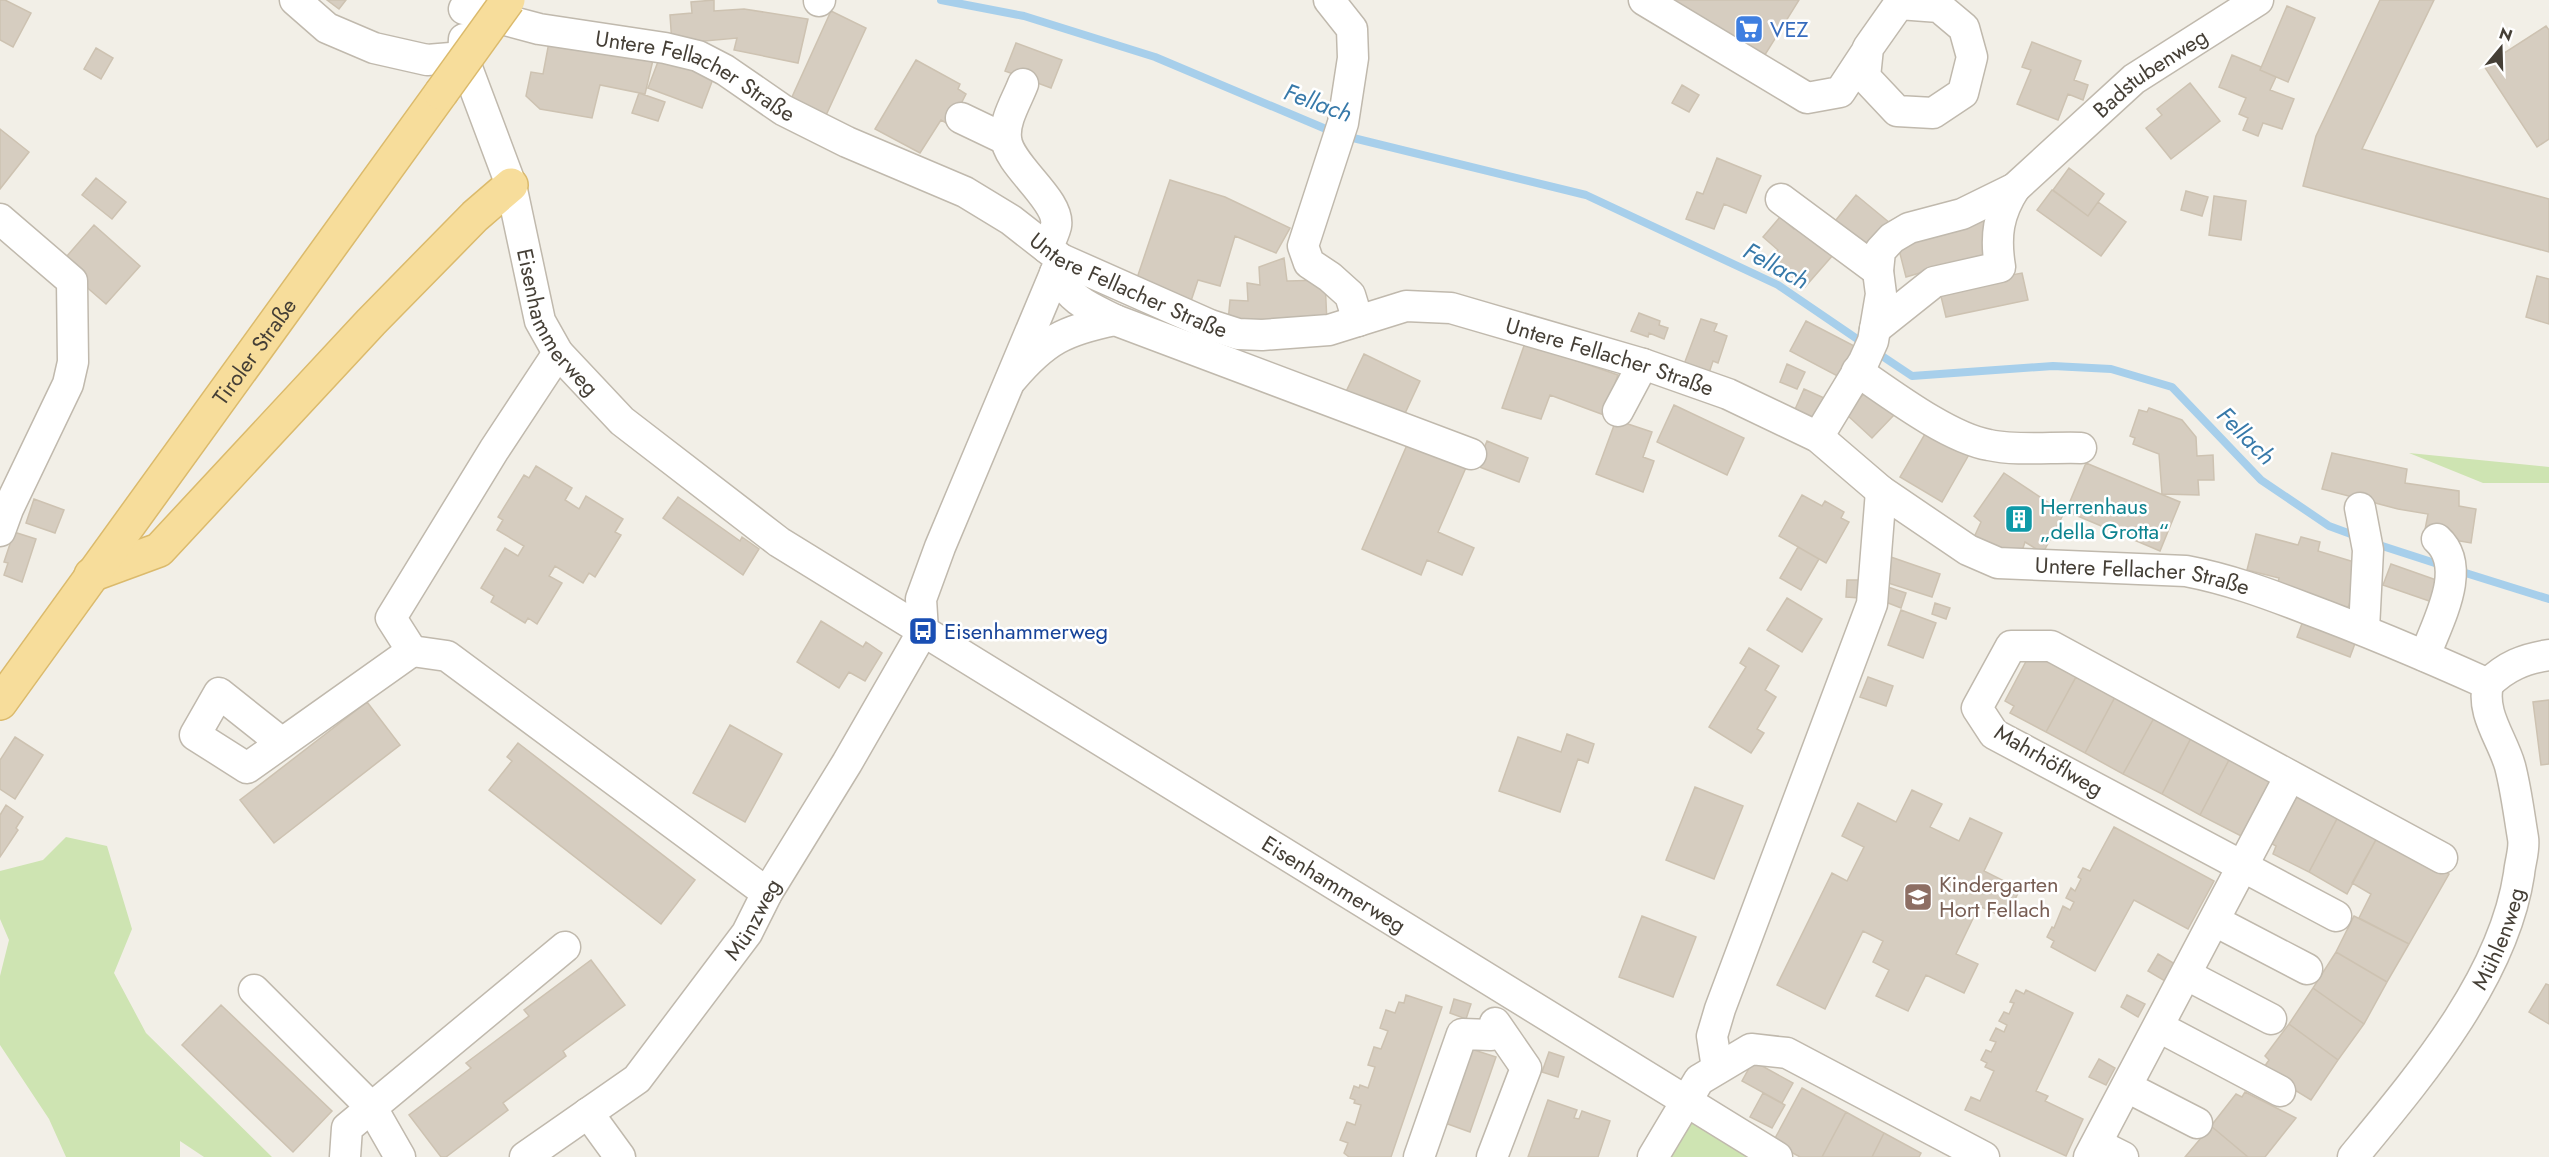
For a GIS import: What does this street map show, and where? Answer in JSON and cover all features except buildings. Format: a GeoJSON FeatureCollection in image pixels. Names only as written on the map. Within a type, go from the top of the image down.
{"type":"FeatureCollection","features":[{"type":"Feature","properties":{"kind":"main road","name":"Tiroler Straße"},"geometry":{"type":"LineString","coordinates":[[0,703],[508,0]]}},
{"type":"Feature","properties":{"kind":"main road"},"geometry":{"type":"LineString","coordinates":[[91,575],[159,550],[371,322],[475,216],[511,185]]}},
{"type":"Feature","properties":{"kind":"street"},"geometry":{"type":"LineString","coordinates":[[295,0],[327,28],[374,48],[427,60],[463,57]]}},
{"type":"Feature","properties":{"kind":"street"},"geometry":{"type":"LineString","coordinates":[[1329,0],[1352,28],[1353,58],[1338,137],[1302,246],[1309,263],[1330,277],[1350,295],[1358,321]]}},
{"type":"Feature","properties":{"kind":"street"},"geometry":{"type":"LineString","coordinates":[[1644,0],[1807,98],[1840,92],[1868,48],[1900,2],[1939,7],[1964,28],[1972,57],[1963,93],[1933,113],[1897,111],[1865,77],[1868,48]]}},
{"type":"Feature","properties":{"kind":"street","name":"Badstubenweg"},"geometry":{"type":"LineString","coordinates":[[2015,188],[2134,79],[2258,0]]}},
{"type":"Feature","properties":{"kind":"street","name":"Eisenhammerweg"},"geometry":{"type":"LineString","coordinates":[[465,4],[463,57],[511,185],[540,321],[558,353],[622,421],[780,542],[1777,1157]]}},
{"type":"Feature","properties":{"kind":"street","name":"Untere Fellacher Straße"},"geometry":{"type":"LineString","coordinates":[[465,4],[539,29],[665,48],[698,56],[725,70],[783,110],[847,142],[965,192],[1011,220],[1054,260],[1210,325],[1238,334],[1262,335],[1329,330],[1406,306],[1451,308],[1643,364],[1728,394],[1818,437],[1881,491],[1968,550],[1998,563],[2187,571],[2210,575],[2242,584],[2364,629],[2488,684]]}},
{"type":"Feature","properties":{"kind":"street"},"geometry":{"type":"LineString","coordinates":[[923,631],[921,598],[940,547],[1012,379],[1054,260],[1056,225],[1053,212],[1037,187],[1017,163],[1005,139],[1007,125],[1023,84]]}},
{"type":"Feature","properties":{"kind":"street"},"geometry":{"type":"LineString","coordinates":[[961,118],[1005,139]]}},
{"type":"Feature","properties":{"kind":"street"},"geometry":{"type":"LineString","coordinates":[[2015,188],[1962,214],[1909,228],[1892,238],[1881,251],[1878,271],[1881,294],[1867,350],[1904,404],[1941,425],[1988,445],[2080,448]]}},
{"type":"Feature","properties":{"kind":"street"},"geometry":{"type":"LineString","coordinates":[[1818,437],[1867,350],[1887,321],[1934,282],[2000,267],[1996,233],[2000,216],[2015,188]]}},
{"type":"Feature","properties":{"kind":"street"},"geometry":{"type":"LineString","coordinates":[[1781,199],[1878,271]]}},
{"type":"Feature","properties":{"kind":"street"},"geometry":{"type":"LineString","coordinates":[[0,219],[72,281],[73,362],[68,384],[8,509],[0,531]]}},
{"type":"Feature","properties":{"kind":"street"},"geometry":{"type":"LineString","coordinates":[[1054,260],[1065,290],[1077,302],[1115,320],[1471,454]]}},
{"type":"Feature","properties":{"kind":"street"},"geometry":{"type":"LineString","coordinates":[[1012,379],[1032,355],[1051,341],[1082,327],[1115,320]]}},
{"type":"Feature","properties":{"kind":"street"},"geometry":{"type":"LineString","coordinates":[[412,651],[391,618],[494,450],[558,353]]}},
{"type":"Feature","properties":{"kind":"street"},"geometry":{"type":"LineString","coordinates":[[1618,411],[1643,364]]}},
{"type":"Feature","properties":{"kind":"street"},"geometry":{"type":"LineString","coordinates":[[1717,1068],[1712,1036],[1720,1009],[1872,604],[1881,491]]}},
{"type":"Feature","properties":{"kind":"street"},"geometry":{"type":"LineString","coordinates":[[2364,530],[2364,629]]}},
{"type":"Feature","properties":{"kind":"street"},"geometry":{"type":"LineString","coordinates":[[2425,656],[2447,560]]}},
{"type":"Feature","properties":{"kind":"street","name":"Münzweg"},"geometry":{"type":"LineString","coordinates":[[525,1157],[637,1079],[747,933],[767,892],[847,764],[923,631]]}},
{"type":"Feature","properties":{"kind":"street","name":"Mahrhöflweg"},"geometry":{"type":"LineString","coordinates":[[2336,916],[1994,734],[1977,708],[2011,646],[2051,646],[2442,858]]}},
{"type":"Feature","properties":{"kind":"street"},"geometry":{"type":"LineString","coordinates":[[282,743],[412,651],[447,656],[767,892]]}},
{"type":"Feature","properties":{"kind":"street"},"geometry":{"type":"LineString","coordinates":[[2488,684],[2501,671],[2524,659],[2549,655]]}},
{"type":"Feature","properties":{"kind":"street","name":"Mühlenweg"},"geometry":{"type":"LineString","coordinates":[[2353,1157],[2404,1096],[2451,1031],[2493,957],[2515,898],[2524,841],[2510,766],[2487,711],[2485,697],[2488,684]]}},
{"type":"Feature","properties":{"kind":"street"},"geometry":{"type":"LineString","coordinates":[[2123,1157],[2093,1150],[2290,776]]}},
{"type":"Feature","properties":{"kind":"street"},"geometry":{"type":"LineString","coordinates":[[2215,921],[2307,969]]}},
{"type":"Feature","properties":{"kind":"street"},"geometry":{"type":"LineString","coordinates":[[345,1157],[347,1128],[565,947]]}},
{"type":"Feature","properties":{"kind":"street"},"geometry":{"type":"LineString","coordinates":[[2187,975],[2271,1019]]}},
{"type":"Feature","properties":{"kind":"street"},"geometry":{"type":"LineString","coordinates":[[254,990],[372,1108],[400,1157]]}},
{"type":"Feature","properties":{"kind":"street"},"geometry":{"type":"LineString","coordinates":[[1490,1037],[1507,991]]}},
{"type":"Feature","properties":{"kind":"street"},"geometry":{"type":"LineString","coordinates":[[2159,1027],[2280,1091]]}},
{"type":"Feature","properties":{"kind":"street"},"geometry":{"type":"LineString","coordinates":[[1419,1157],[1462,1034],[1490,1037],[1526,1068],[1492,1157]]}},
{"type":"Feature","properties":{"kind":"street"},"geometry":{"type":"LineString","coordinates":[[1653,1157],[1699,1080],[1751,1049],[1787,1053],[1984,1157]]}},
{"type":"Feature","properties":{"kind":"street"},"geometry":{"type":"LineString","coordinates":[[2127,1087],[2197,1124]]}},
{"type":"Feature","properties":{"kind":"street"},"geometry":{"type":"LineString","coordinates":[[588,1113],[620,1157]]}},
{"type":"Feature","properties":{"kind":"green space"},"geometry":{"type":"Polygon","coordinates":[[[2409,453],[2549,467],[2549,483],[2483,483],[2409,453]]]}},
{"type":"Feature","properties":{"kind":"green space"},"geometry":{"type":"Polygon","coordinates":[[[66,837],[107,846],[132,929],[114,973],[146,1033],[272,1157],[204,1157],[180,1141],[180,1157],[66,1157],[49,1119],[0,1045],[0,976],[9,940],[0,919],[0,871],[43,860],[66,837]]]}},
{"type":"Feature","properties":{"kind":"green space"},"geometry":{"type":"Polygon","coordinates":[[[1689,1112],[1758,1157],[1661,1157],[1689,1112]]]}},
{"type":"Feature","properties":{"kind":"waterway","name":"Fellach"},"geometry":{"type":"LineString","coordinates":[[941,0],[1024,16],[1155,57],[1333,132]]}},
{"type":"Feature","properties":{"kind":"waterway","name":"Fellach"},"geometry":{"type":"LineString","coordinates":[[1345,136],[1586,195],[1778,285],[1866,345]]}},
{"type":"Feature","properties":{"kind":"waterway","name":"Fellach"},"geometry":{"type":"LineString","coordinates":[[1876,352],[1912,376],[2053,366],[2111,369],[2172,387],[2261,480],[2329,526],[2359,537]]}},
{"type":"Feature","properties":{"kind":"waterway","name":"Fellach"},"geometry":{"type":"LineString","coordinates":[[2373,543],[2441,565]]}},
{"type":"Feature","properties":{"kind":"waterway","name":"Fellach"},"geometry":{"type":"LineString","coordinates":[[2456,570],[2549,599]]}},
{"type":"Feature","properties":{"kind":"place","name":"VEZ"},"geometry":{"type":"Point","coordinates":[1749,29]}},
{"type":"Feature","properties":{"kind":"place","name":"Herrenhaus „della Grotta“"},"geometry":{"type":"Point","coordinates":[2019,519]}},
{"type":"Feature","properties":{"kind":"place","name":"Eisenhammerweg"},"geometry":{"type":"Point","coordinates":[923,631]}},
{"type":"Feature","properties":{"kind":"place","name":"Kindergarten Hort Fellach"},"geometry":{"type":"Point","coordinates":[1918,897]}}]}
